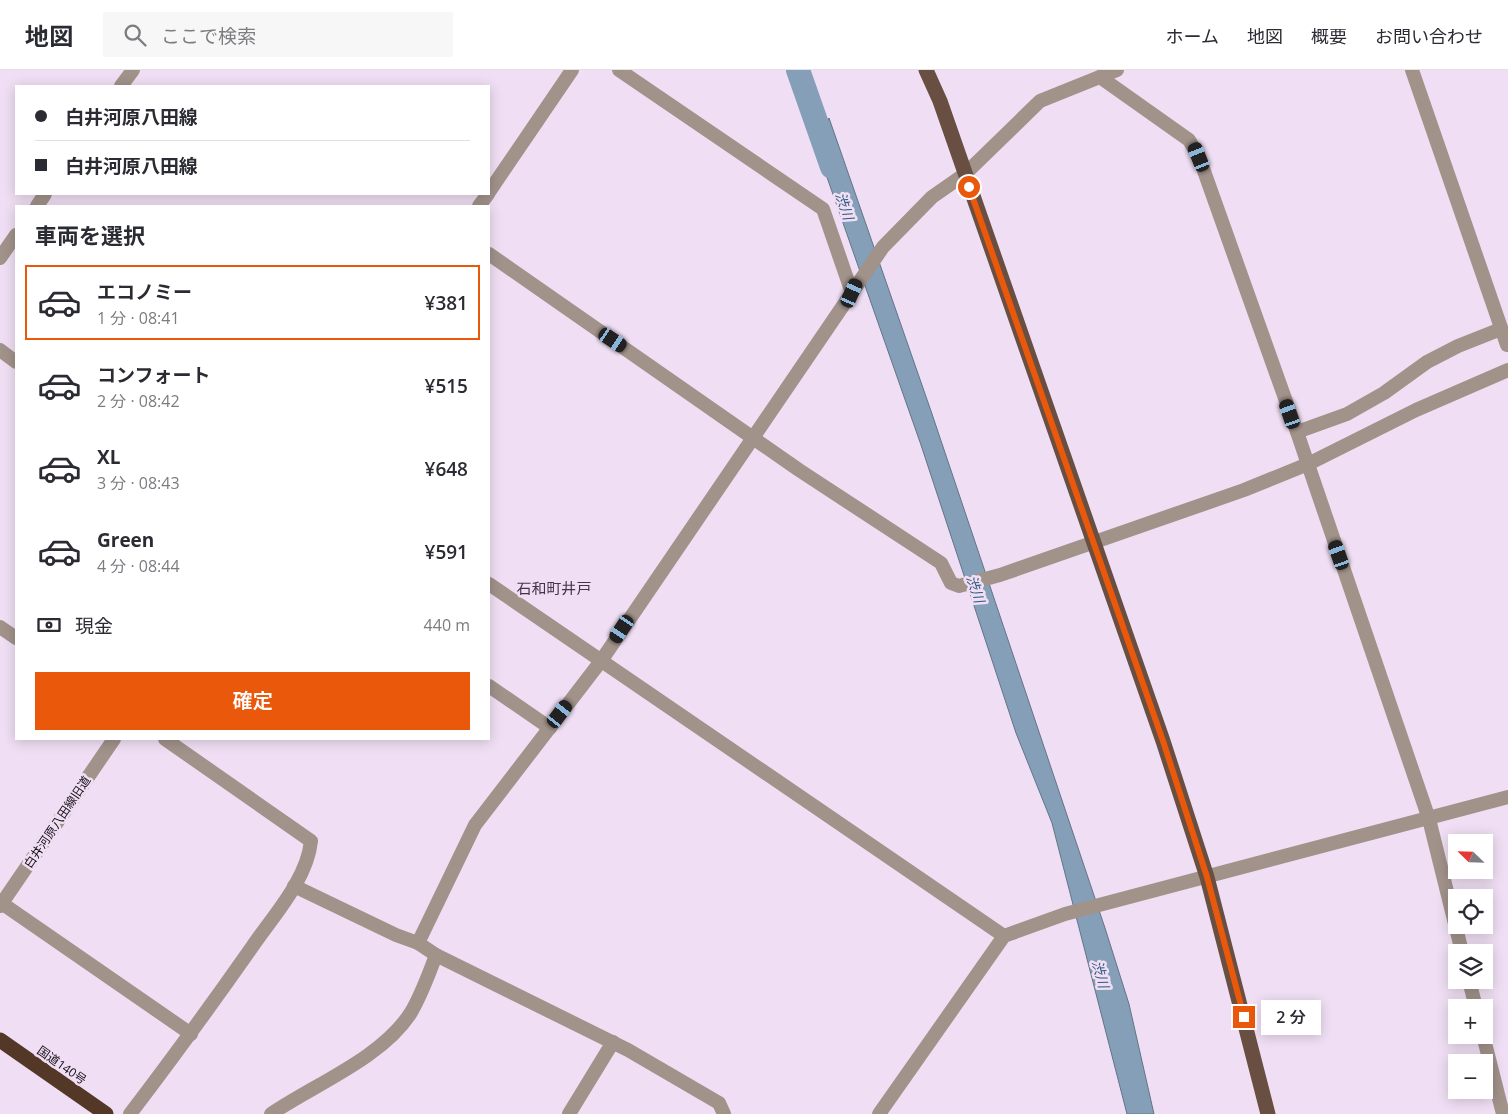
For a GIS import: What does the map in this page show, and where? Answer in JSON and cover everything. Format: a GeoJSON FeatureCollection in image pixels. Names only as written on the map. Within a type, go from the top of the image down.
{"type":"FeatureCollection","features":[{"type":"Feature","properties":{"kind":"highway","name":"国道140号"},"geometry":{"type":"LineString","coordinates":[[0,1040],[106,1114]]}},
{"type":"Feature","properties":{"kind":"main road"},"geometry":{"type":"LineString","coordinates":[[926,70],[940,101],[1163,741],[1207,877],[1268,1114]]}},
{"type":"Feature","properties":{"kind":"street"},"geometry":{"type":"LineString","coordinates":[[122,85],[133,70]]}},
{"type":"Feature","properties":{"kind":"street"},"geometry":{"type":"LineString","coordinates":[[490,190],[572,70]]}},
{"type":"Feature","properties":{"kind":"street"},"geometry":{"type":"LineString","coordinates":[[619,70],[823,209],[855,287]]}},
{"type":"Feature","properties":{"kind":"street"},"geometry":{"type":"LineString","coordinates":[[418,943],[475,825],[600,661],[883,247],[932,197],[965,174],[1040,101],[1117,70]]}},
{"type":"Feature","properties":{"kind":"street"},"geometry":{"type":"LineString","coordinates":[[1412,70],[1507,345]]}},
{"type":"Feature","properties":{"kind":"street"},"geometry":{"type":"LineString","coordinates":[[1100,77],[1189,140],[1195,147],[1297,432],[1429,819],[1460,944]]}},
{"type":"Feature","properties":{"kind":"street"},"geometry":{"type":"LineString","coordinates":[[5,254],[15,237]]}},
{"type":"Feature","properties":{"kind":"street"},"geometry":{"type":"LineString","coordinates":[[490,255],[799,470],[941,563],[951,583],[959,586],[1000,575],[1244,490],[1308,464],[1416,410],[1508,370]]}},
{"type":"Feature","properties":{"kind":"street"},"geometry":{"type":"LineString","coordinates":[[1297,432],[1347,414],[1384,393],[1427,362],[1458,346],[1501,329]]}},
{"type":"Feature","properties":{"kind":"street"},"geometry":{"type":"LineString","coordinates":[[0,350],[15,361]]}},
{"type":"Feature","properties":{"kind":"street"},"geometry":{"type":"LineString","coordinates":[[490,585],[1004,936]]}},
{"type":"Feature","properties":{"kind":"street"},"geometry":{"type":"LineString","coordinates":[[0,627],[15,637]]}},
{"type":"Feature","properties":{"kind":"street"},"geometry":{"type":"LineString","coordinates":[[490,687],[550,728]]}},
{"type":"Feature","properties":{"kind":"street","name":"白井河原八田線旧道"},"geometry":{"type":"LineString","coordinates":[[1,904],[113,740]]}},
{"type":"Feature","properties":{"kind":"street"},"geometry":{"type":"LineString","coordinates":[[130,1114],[191,1034],[294,886],[310,852],[311,841],[166,740]]}},
{"type":"Feature","properties":{"kind":"street"},"geometry":{"type":"LineString","coordinates":[[879,1114],[1004,936],[1065,914],[1508,798]]}},
{"type":"Feature","properties":{"kind":"street"},"geometry":{"type":"LineString","coordinates":[[294,886],[396,935],[418,943],[436,954],[613,1042],[719,1103],[724,1114]]}},
{"type":"Feature","properties":{"kind":"street"},"geometry":{"type":"LineString","coordinates":[[1,904],[191,1034]]}},
{"type":"Feature","properties":{"kind":"street"},"geometry":{"type":"LineString","coordinates":[[271,1114],[354,1063],[400,1026],[410,1013],[436,954]]}},
{"type":"Feature","properties":{"kind":"street"},"geometry":{"type":"LineString","coordinates":[[569,1114],[613,1042]]}},
{"type":"Feature","properties":{"kind":"street"},"geometry":{"type":"LineString","coordinates":[[1485,1044],[1503,1114]]}},
{"type":"Feature","properties":{"kind":"water"},"geometry":{"type":"Polygon","coordinates":[[[829,118],[931,411],[1105,928],[1129,1004],[1154,1114],[1127,1114],[1052,823],[1016,733],[921,445],[816,146],[829,118]]]}},
{"type":"Feature","properties":{"kind":"waterway","name":"渋川"},"geometry":{"type":"LineString","coordinates":[[798,70],[832,167]]}},
{"type":"Feature","properties":{"kind":"district","name":"石和町井戸"},"geometry":{"type":"Point","coordinates":[554,588]}},
{"type":"Feature","properties":{"kind":"route"},"geometry":{"type":"LineString","coordinates":[[969,187],[1163,741],[1207,877],[1244,1017]]}}]}
